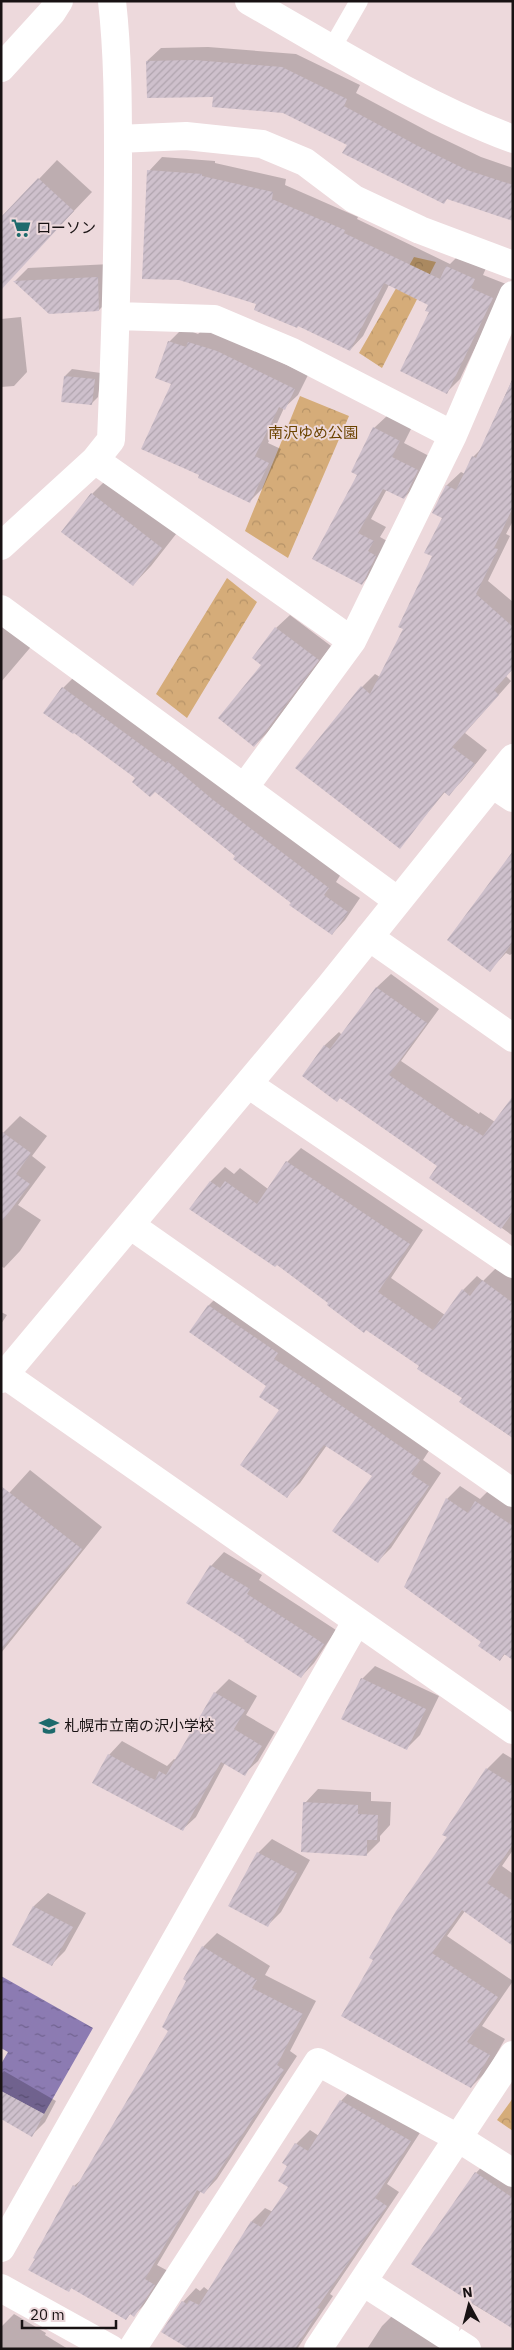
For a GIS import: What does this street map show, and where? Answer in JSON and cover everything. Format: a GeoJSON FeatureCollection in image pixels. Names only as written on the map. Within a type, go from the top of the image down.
{"type":"FeatureCollection","features":[{"type":"Feature","properties":{"kind":"street"},"geometry":{"type":"LineString","coordinates":[[1,68],[52,12],[59,1]]}},
{"type":"Feature","properties":{"kind":"street"},"geometry":{"type":"LineString","coordinates":[[1,546],[95,460],[110,440],[118,271],[116,30],[112,1]]}},
{"type":"Feature","properties":{"kind":"street"},"geometry":{"type":"LineString","coordinates":[[249,1],[426,101],[478,126],[513,138]]}},
{"type":"Feature","properties":{"kind":"street"},"geometry":{"type":"LineString","coordinates":[[118,139],[186,136],[262,144],[305,162],[354,199],[420,230],[513,265]]}},
{"type":"Feature","properties":{"kind":"street"},"geometry":{"type":"LineString","coordinates":[[244,788],[352,641],[453,435],[513,295]]}},
{"type":"Feature","properties":{"kind":"street"},"geometry":{"type":"LineString","coordinates":[[116,316],[214,319],[292,352],[453,435]]}},
{"type":"Feature","properties":{"kind":"street"},"geometry":{"type":"LineString","coordinates":[[95,460],[352,641]]}},
{"type":"Feature","properties":{"kind":"street"},"geometry":{"type":"LineString","coordinates":[[1,610],[398,901]]}},
{"type":"Feature","properties":{"kind":"street"},"geometry":{"type":"LineString","coordinates":[[513,758],[502,791],[398,901],[3,1377],[513,1730]]}},
{"type":"Feature","properties":{"kind":"street"},"geometry":{"type":"LineString","coordinates":[[369,937],[513,1038]]}},
{"type":"Feature","properties":{"kind":"street"},"geometry":{"type":"LineString","coordinates":[[248,1084],[513,1264]]}},
{"type":"Feature","properties":{"kind":"street"},"geometry":{"type":"LineString","coordinates":[[130,1225],[513,1493]]}},
{"type":"Feature","properties":{"kind":"street"},"geometry":{"type":"LineString","coordinates":[[1,2248],[356,1622]]}},
{"type":"Feature","properties":{"kind":"street"},"geometry":{"type":"LineString","coordinates":[[318,2349],[513,2055]]}},
{"type":"Feature","properties":{"kind":"street"},"geometry":{"type":"LineString","coordinates":[[132,2349],[318,2062],[458,2138],[513,2173]]}},
{"type":"Feature","properties":{"kind":"street"},"geometry":{"type":"LineString","coordinates":[[363,2282],[467,2349]]}},
{"type":"Feature","properties":{"kind":"street"},"geometry":{"type":"LineString","coordinates":[[1,2288],[111,2349]]}},
{"type":"Feature","properties":{"kind":"lane"},"geometry":{"type":"LineString","coordinates":[[332,48],[359,1]]}},
{"type":"Feature","properties":{"kind":"green space"},"geometry":{"type":"Polygon","coordinates":[[[414,257],[436,262],[382,368],[359,353],[414,257]]]}},
{"type":"Feature","properties":{"kind":"green space","name":"南沢ゆめ公園"},"geometry":{"type":"Polygon","coordinates":[[[300,396],[349,416],[288,558],[245,531],[300,396]]]}},
{"type":"Feature","properties":{"kind":"green space"},"geometry":{"type":"Polygon","coordinates":[[[227,578],[257,602],[187,718],[156,694],[227,578]]]}},
{"type":"Feature","properties":{"kind":"green space"},"geometry":{"type":"Polygon","coordinates":[[[513,2098],[513,2131],[497,2120],[513,2098]]]}},
{"type":"Feature","properties":{"kind":"water"},"geometry":{"type":"Polygon","coordinates":[[[1,1976],[93,2028],[44,2114],[1,2091],[1,2064],[8,2052],[1,2048],[1,1976]]]}},
{"type":"Feature","properties":{"kind":"building"},"geometry":{"type":"Polygon","coordinates":[[[194,60],[282,67],[347,99],[344,106],[418,146],[467,170],[513,185],[513,221],[447,199],[444,204],[342,153],[347,145],[283,113],[212,107],[213,97],[147,98],[146,61],[194,60]]]}},
{"type":"Feature","properties":{"kind":"building"},"geometry":{"type":"Polygon","coordinates":[[[147,170],[202,174],[202,176],[273,192],[272,199],[345,230],[344,233],[440,279],[446,266],[475,279],[471,288],[493,298],[447,394],[400,371],[429,312],[425,311],[428,305],[384,283],[350,351],[298,326],[297,328],[254,310],[256,304],[179,280],[142,279],[147,170]]]}},
{"type":"Feature","properties":{"kind":"building"},"geometry":{"type":"Polygon","coordinates":[[[38,178],[74,211],[1,290],[1,217],[38,178]]]}},
{"type":"Feature","properties":{"kind":"building"},"geometry":{"type":"Polygon","coordinates":[[[98,277],[99,311],[49,314],[13,281],[98,277]]]}},
{"type":"Feature","properties":{"kind":"building"},"geometry":{"type":"Polygon","coordinates":[[[168,341],[186,347],[188,342],[217,351],[295,389],[285,410],[279,407],[255,456],[269,463],[250,503],[198,478],[199,475],[141,449],[171,384],[155,378],[168,341]]]}},
{"type":"Feature","properties":{"kind":"building"},"geometry":{"type":"Polygon","coordinates":[[[64,376],[95,379],[92,405],[61,402],[64,376]]]}},
{"type":"Feature","properties":{"kind":"building"},"geometry":{"type":"Polygon","coordinates":[[[513,378],[513,507],[494,548],[498,549],[476,594],[513,627],[513,669],[494,690],[499,695],[452,747],[475,764],[449,796],[444,792],[400,849],[295,768],[361,686],[370,694],[403,629],[398,627],[432,556],[424,553],[442,518],[432,513],[446,485],[456,490],[472,456],[476,458],[513,378]]]}},
{"type":"Feature","properties":{"kind":"building"},"geometry":{"type":"Polygon","coordinates":[[[373,427],[400,441],[392,457],[418,470],[404,499],[383,489],[358,533],[374,541],[368,551],[376,556],[362,585],[312,559],[357,475],[351,472],[373,427]]]}},
{"type":"Feature","properties":{"kind":"building"},"geometry":{"type":"Polygon","coordinates":[[[91,493],[162,548],[133,586],[61,532],[91,493]]]}},
{"type":"Feature","properties":{"kind":"building"},"geometry":{"type":"Polygon","coordinates":[[[275,627],[319,660],[254,747],[218,718],[261,665],[252,658],[275,627]]]}},
{"type":"Feature","properties":{"kind":"building"},"geometry":{"type":"Polygon","coordinates":[[[62,687],[166,763],[167,761],[212,799],[329,888],[324,895],[348,912],[332,935],[289,905],[291,903],[233,859],[235,856],[155,792],[150,797],[132,782],[135,778],[74,733],[43,713],[62,687]]]}},
{"type":"Feature","properties":{"kind":"building"},"geometry":{"type":"Polygon","coordinates":[[[513,851],[513,942],[490,972],[447,940],[513,851]]]}},
{"type":"Feature","properties":{"kind":"building"},"geometry":{"type":"Polygon","coordinates":[[[376,987],[427,1023],[389,1075],[465,1127],[466,1125],[483,1136],[513,1096],[513,1212],[501,1229],[429,1178],[437,1166],[340,1098],[337,1102],[302,1076],[324,1045],[330,1049],[376,987]]]}},
{"type":"Feature","properties":{"kind":"building"},"geometry":{"type":"Polygon","coordinates":[[[1,1131],[31,1153],[16,1174],[30,1184],[1,1223],[1,1131]]]}},
{"type":"Feature","properties":{"kind":"building"},"geometry":{"type":"Polygon","coordinates":[[[286,1161],[410,1244],[378,1292],[433,1330],[462,1289],[470,1296],[482,1280],[513,1303],[513,1438],[459,1402],[462,1398],[417,1369],[419,1366],[366,1330],[364,1333],[277,1265],[275,1267],[189,1209],[210,1181],[220,1188],[225,1181],[257,1204],[286,1161]]]}},
{"type":"Feature","properties":{"kind":"building"},"geometry":{"type":"Polygon","coordinates":[[[208,1305],[278,1353],[274,1359],[321,1389],[320,1391],[420,1460],[411,1474],[429,1486],[378,1563],[332,1531],[372,1476],[324,1445],[287,1498],[240,1465],[279,1410],[259,1397],[266,1386],[189,1332],[208,1305]]]}},
{"type":"Feature","properties":{"kind":"building"},"geometry":{"type":"Polygon","coordinates":[[[1,1486],[82,1549],[1,1650],[1,1486]]]}},
{"type":"Feature","properties":{"kind":"building"},"geometry":{"type":"Polygon","coordinates":[[[446,1498],[468,1513],[475,1501],[513,1526],[513,1660],[504,1654],[500,1661],[478,1646],[481,1642],[404,1587],[446,1498]]]}},
{"type":"Feature","properties":{"kind":"building"},"geometry":{"type":"Polygon","coordinates":[[[210,1565],[250,1589],[247,1594],[324,1644],[301,1678],[186,1603],[210,1565]]]}},
{"type":"Feature","properties":{"kind":"building"},"geometry":{"type":"Polygon","coordinates":[[[361,1678],[426,1709],[407,1750],[341,1719],[361,1678]]]}},
{"type":"Feature","properties":{"kind":"building"},"geometry":{"type":"Polygon","coordinates":[[[214,1692],[245,1710],[234,1729],[262,1746],[245,1776],[221,1762],[183,1831],[92,1783],[108,1754],[155,1780],[159,1771],[166,1775],[214,1692]]]}},
{"type":"Feature","properties":{"kind":"building"},"geometry":{"type":"Polygon","coordinates":[[[486,1768],[513,1785],[513,1844],[487,1883],[513,1901],[513,1946],[462,1910],[432,1953],[498,1997],[467,2042],[490,2055],[471,2088],[341,2016],[373,1960],[369,1958],[396,1911],[447,1837],[442,1835],[486,1768]]]}},
{"type":"Feature","properties":{"kind":"building"},"geometry":{"type":"Polygon","coordinates":[[[303,1802],[358,1805],[358,1814],[378,1815],[377,1840],[367,1840],[367,1856],[301,1852],[303,1802]]]}},
{"type":"Feature","properties":{"kind":"building"},"geometry":{"type":"Polygon","coordinates":[[[257,1852],[297,1873],[268,1927],[228,1906],[257,1852]]]}},
{"type":"Feature","properties":{"kind":"building"},"geometry":{"type":"Polygon","coordinates":[[[33,1906],[73,1927],[52,1966],[12,1945],[33,1906]]]}},
{"type":"Feature","properties":{"kind":"building"},"geometry":{"type":"Polygon","coordinates":[[[202,1946],[257,1980],[252,1988],[303,2014],[277,2065],[284,2070],[204,2194],[197,2190],[145,2279],[155,2285],[134,2317],[130,2314],[126,2320],[71,2288],[69,2292],[28,2270],[73,2185],[76,2187],[168,2031],[162,2027],[186,1981],[183,1979],[202,1946]]]}},
{"type":"Feature","properties":{"kind":"building"},"geometry":{"type":"Polygon","coordinates":[[[1,2091],[44,2114],[32,2137],[1,2119],[1,2091]]]}},
{"type":"Feature","properties":{"kind":"building"},"geometry":{"type":"Polygon","coordinates":[[[340,2100],[411,2141],[375,2198],[387,2206],[317,2308],[320,2309],[295,2349],[189,2349],[161,2332],[182,2301],[187,2304],[189,2300],[199,2305],[251,2221],[261,2227],[288,2187],[278,2181],[287,2166],[282,2163],[295,2143],[308,2151],[340,2100]]]}},
{"type":"Feature","properties":{"kind":"building"},"geometry":{"type":"Polygon","coordinates":[[[475,2172],[513,2198],[513,2329],[411,2264],[475,2172]]]}},
{"type":"Feature","properties":{"kind":"place","name":"ローソン"},"geometry":{"type":"Point","coordinates":[21,228]}},
{"type":"Feature","properties":{"kind":"place","name":"札幌市立南の沢小学校"},"geometry":{"type":"Point","coordinates":[49,1726]}}]}
